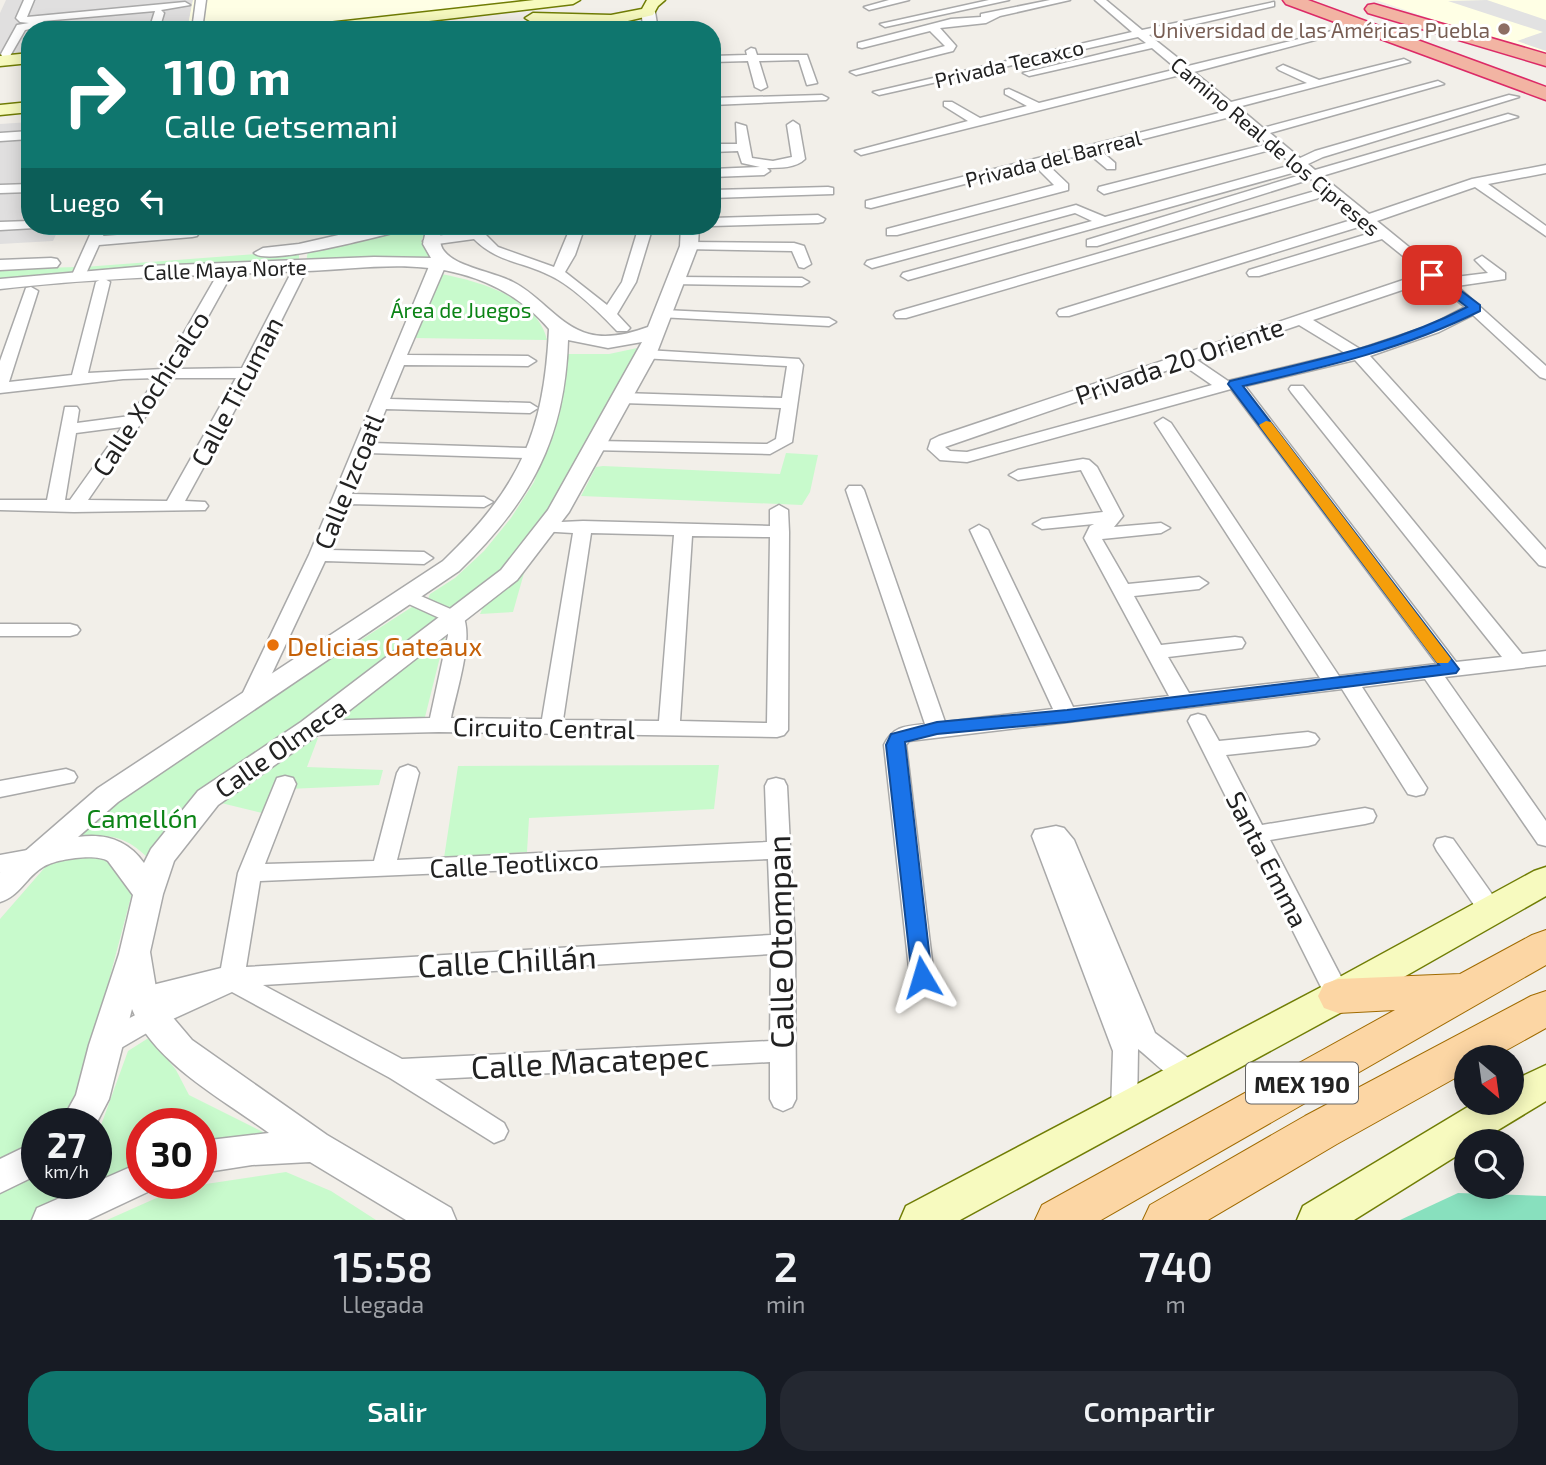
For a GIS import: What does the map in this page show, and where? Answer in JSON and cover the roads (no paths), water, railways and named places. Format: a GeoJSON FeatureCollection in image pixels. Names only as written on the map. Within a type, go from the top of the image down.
{"type":"FeatureCollection","features":[{"type":"Feature","properties":{"kind":"highway"},"geometry":{"type":"LineString","coordinates":[[1292,0],[1546,94]]}},
{"type":"Feature","properties":{"kind":"highway"},"geometry":{"type":"LineString","coordinates":[[1298,0],[1546,86]]}},
{"type":"Feature","properties":{"kind":"highway"},"geometry":{"type":"LineString","coordinates":[[1347,2],[1439,26],[1546,60]]}},
{"type":"Feature","properties":{"kind":"highway"},"geometry":{"type":"LineString","coordinates":[[1347,2],[1546,69]]}},
{"type":"Feature","properties":{"kind":"main road"},"geometry":{"type":"LineString","coordinates":[[397,21],[435,17],[479,21],[547,2],[573,0]]}},
{"type":"Feature","properties":{"kind":"main road"},"geometry":{"type":"LineString","coordinates":[[566,21],[611,20],[650,4]]}},
{"type":"Feature","properties":{"kind":"main road"},"geometry":{"type":"LineString","coordinates":[[435,17],[451,21]]}},
{"type":"Feature","properties":{"kind":"main road"},"geometry":{"type":"LineString","coordinates":[[0,110],[21,108]]}},
{"type":"Feature","properties":{"kind":"main road"},"geometry":{"type":"LineString","coordinates":[[921,1220],[1338,996],[1546,880]]}},
{"type":"Feature","properties":{"kind":"main road","name":"MEX 190"},"geometry":{"type":"LineString","coordinates":[[1058,1220],[1546,946]]}},
{"type":"Feature","properties":{"kind":"main road"},"geometry":{"type":"LineString","coordinates":[[1338,996],[1467,991]]}},
{"type":"Feature","properties":{"kind":"main road","name":"MEX 190"},"geometry":{"type":"LineString","coordinates":[[1166,1220],[1546,1008]]}},
{"type":"Feature","properties":{"kind":"main road"},"geometry":{"type":"LineString","coordinates":[[1524,1094],[1546,1081]]}},
{"type":"Feature","properties":{"kind":"main road"},"geometry":{"type":"LineString","coordinates":[[1318,1220],[1490,1115]]}},
{"type":"Feature","properties":{"kind":"main road"},"geometry":{"type":"LineString","coordinates":[[1212,1220],[1238,1178]]}},
{"type":"Feature","properties":{"kind":"street"},"geometry":{"type":"LineString","coordinates":[[29,0],[21,18],[24,20],[157,20]]}},
{"type":"Feature","properties":{"kind":"street"},"geometry":{"type":"LineString","coordinates":[[88,20],[89,0]]}},
{"type":"Feature","properties":{"kind":"street"},"geometry":{"type":"LineString","coordinates":[[198,21],[201,0]]}},
{"type":"Feature","properties":{"kind":"street"},"geometry":{"type":"LineString","coordinates":[[885,24],[1004,0]]}},
{"type":"Feature","properties":{"kind":"street"},"geometry":{"type":"LineString","coordinates":[[862,45],[933,27],[986,20],[996,15],[1065,0]]}},
{"type":"Feature","properties":{"kind":"street","name":"Camino Real de los Cipreses"},"geometry":{"type":"LineString","coordinates":[[1100,0],[1475,308],[1546,374]]}},
{"type":"Feature","properties":{"kind":"street"},"geometry":{"type":"LineString","coordinates":[[869,7],[899,1],[922,17]]}},
{"type":"Feature","properties":{"kind":"street","name":"Privada Tecaxco"},"geometry":{"type":"LineString","coordinates":[[879,92],[1270,4]]}},
{"type":"Feature","properties":{"kind":"street"},"geometry":{"type":"LineString","coordinates":[[88,20],[185,5]]}},
{"type":"Feature","properties":{"kind":"street"},"geometry":{"type":"LineString","coordinates":[[856,72],[949,49],[951,46],[933,27]]}},
{"type":"Feature","properties":{"kind":"street"},"geometry":{"type":"LineString","coordinates":[[6,53],[21,28]]}},
{"type":"Feature","properties":{"kind":"street"},"geometry":{"type":"LineString","coordinates":[[861,151],[1345,31]]}},
{"type":"Feature","properties":{"kind":"street"},"geometry":{"type":"LineString","coordinates":[[1029,72],[1153,45]]}},
{"type":"Feature","properties":{"kind":"street"},"geometry":{"type":"LineString","coordinates":[[721,58],[800,49]]}},
{"type":"Feature","properties":{"kind":"street"},"geometry":{"type":"LineString","coordinates":[[721,53],[803,57],[811,83]]}},
{"type":"Feature","properties":{"kind":"street"},"geometry":{"type":"LineString","coordinates":[[752,55],[761,87]]}},
{"type":"Feature","properties":{"kind":"street","name":"Privada del Barreal"},"geometry":{"type":"LineString","coordinates":[[871,204],[1090,148],[1404,62]]}},
{"type":"Feature","properties":{"kind":"street"},"geometry":{"type":"LineString","coordinates":[[1283,68],[1318,84]]}},
{"type":"Feature","properties":{"kind":"street"},"geometry":{"type":"LineString","coordinates":[[1260,132],[1438,84]]}},
{"type":"Feature","properties":{"kind":"street"},"geometry":{"type":"LineString","coordinates":[[1009,92],[1038,107]]}},
{"type":"Feature","properties":{"kind":"street"},"geometry":{"type":"LineString","coordinates":[[1104,190],[1282,149],[1319,154],[1513,97]]}},
{"type":"Feature","properties":{"kind":"street"},"geometry":{"type":"LineString","coordinates":[[721,102],[822,98]]}},
{"type":"Feature","properties":{"kind":"street"},"geometry":{"type":"LineString","coordinates":[[948,104],[978,122]]}},
{"type":"Feature","properties":{"kind":"street"},"geometry":{"type":"LineString","coordinates":[[721,114],[818,111]]}},
{"type":"Feature","properties":{"kind":"street"},"geometry":{"type":"LineString","coordinates":[[908,276],[1304,168],[1512,117]]}},
{"type":"Feature","properties":{"kind":"street"},"geometry":{"type":"LineString","coordinates":[[740,126],[746,160],[749,162],[797,161],[799,159],[793,125]]}},
{"type":"Feature","properties":{"kind":"street"},"geometry":{"type":"LineString","coordinates":[[0,137],[21,136]]}},
{"type":"Feature","properties":{"kind":"street"},"geometry":{"type":"LineString","coordinates":[[721,148],[744,147]]}},
{"type":"Feature","properties":{"kind":"street"},"geometry":{"type":"LineString","coordinates":[[1090,148],[1111,166]]}},
{"type":"Feature","properties":{"kind":"street"},"geometry":{"type":"LineString","coordinates":[[1092,243],[1304,168],[1319,154]]}},
{"type":"Feature","properties":{"kind":"street"},"geometry":{"type":"LineString","coordinates":[[892,232],[1063,187],[1037,161]]}},
{"type":"Feature","properties":{"kind":"street"},"geometry":{"type":"LineString","coordinates":[[721,173],[791,170]]}},
{"type":"Feature","properties":{"kind":"street"},"geometry":{"type":"LineString","coordinates":[[1064,313],[1353,224],[1363,218],[1477,182],[1543,171]]}},
{"type":"Feature","properties":{"kind":"street"},"geometry":{"type":"LineString","coordinates":[[1477,182],[1546,232]]}},
{"type":"Feature","properties":{"kind":"street"},"geometry":{"type":"LineString","coordinates":[[0,189],[21,188]]}},
{"type":"Feature","properties":{"kind":"street"},"geometry":{"type":"LineString","coordinates":[[901,315],[1331,190]]}},
{"type":"Feature","properties":{"kind":"street"},"geometry":{"type":"LineString","coordinates":[[721,194],[828,191]]}},
{"type":"Feature","properties":{"kind":"street"},"geometry":{"type":"LineString","coordinates":[[872,264],[1076,209],[1104,221]]}},
{"type":"Feature","properties":{"kind":"street"},"geometry":{"type":"LineString","coordinates":[[721,222],[818,219]]}},
{"type":"Feature","properties":{"kind":"street"},"geometry":{"type":"LineString","coordinates":[[0,226],[21,225]]}},
{"type":"Feature","properties":{"kind":"street"},"geometry":{"type":"LineString","coordinates":[[1254,273],[1383,234]]}},
{"type":"Feature","properties":{"kind":"street"},"geometry":{"type":"LineString","coordinates":[[0,265],[82,268],[97,235]]}},
{"type":"Feature","properties":{"kind":"street"},"geometry":{"type":"LineString","coordinates":[[95,241],[165,244],[182,235]]}},
{"type":"Feature","properties":{"kind":"street"},"geometry":{"type":"LineString","coordinates":[[296,263],[363,235]]}},
{"type":"Feature","properties":{"kind":"street"},"geometry":{"type":"LineString","coordinates":[[435,235],[443,264],[496,281],[520,292],[547,314],[559,328],[582,340],[604,343],[626,341],[661,322],[793,314],[829,323]]}},
{"type":"Feature","properties":{"kind":"street"},"geometry":{"type":"LineString","coordinates":[[482,235],[493,250],[557,273],[609,314],[622,328]]}},
{"type":"Feature","properties":{"kind":"street"},"geometry":{"type":"LineString","coordinates":[[557,273],[568,255],[575,235]]}},
{"type":"Feature","properties":{"kind":"street"},"geometry":{"type":"LineString","coordinates":[[609,314],[629,282],[643,235]]}},
{"type":"Feature","properties":{"kind":"street"},"geometry":{"type":"LineString","coordinates":[[689,236],[801,257]]}},
{"type":"Feature","properties":{"kind":"street","name":"Calle Olmeca"},"geometry":{"type":"LineString","coordinates":[[87,1108],[92,1099],[105,1045],[137,1004],[134,952],[148,894],[161,857],[208,798],[310,728],[509,575],[558,512],[646,355],[677,281],[689,236]]}},
{"type":"Feature","properties":{"kind":"street"},"geometry":{"type":"LineString","coordinates":[[1437,279],[1500,276],[1482,260]]}},
{"type":"Feature","properties":{"kind":"street","name":"Calle Maya Norte"},"geometry":{"type":"LineString","coordinates":[[0,284],[82,268],[233,267],[296,263],[443,264]]}},
{"type":"Feature","properties":{"kind":"street","name":"Calle Ticuman"},"geometry":{"type":"LineString","coordinates":[[173,506],[245,376],[296,263]]}},
{"type":"Feature","properties":{"kind":"street","name":"Calle Izcoatl"},"geometry":{"type":"LineString","coordinates":[[249,701],[318,555],[397,359],[443,264]]}},
{"type":"Feature","properties":{"kind":"street","name":"Calle Xochicalco"},"geometry":{"type":"LineString","coordinates":[[74,507],[166,375],[233,267]]}},
{"type":"Feature","properties":{"kind":"street","name":"Privada 20 Oriente"},"geometry":{"type":"LineString","coordinates":[[940,452],[936,449],[937,444],[945,440],[1300,319],[1437,279]]}},
{"type":"Feature","properties":{"kind":"street"},"geometry":{"type":"LineString","coordinates":[[677,281],[802,282]]}},
{"type":"Feature","properties":{"kind":"street"},"geometry":{"type":"LineString","coordinates":[[79,378],[103,282]]}},
{"type":"Feature","properties":{"kind":"street"},"geometry":{"type":"LineString","coordinates":[[31,291],[0,386],[79,378],[245,376]]}},
{"type":"Feature","properties":{"kind":"street"},"geometry":{"type":"LineString","coordinates":[[940,452],[954,458],[967,457],[1230,385],[1360,354],[1434,329],[1475,308]]}},
{"type":"Feature","properties":{"kind":"street"},"geometry":{"type":"LineString","coordinates":[[1300,319],[1360,354],[1546,561]]}},
{"type":"Feature","properties":{"kind":"street","name":"Calle Olmeca"},"geometry":{"type":"LineString","coordinates":[[0,891],[33,858],[108,795],[451,566],[481,540],[524,484],[538,453],[551,408],[559,360],[559,328]]}},
{"type":"Feature","properties":{"kind":"street"},"geometry":{"type":"LineString","coordinates":[[596,446],[779,447],[783,443],[794,362],[646,355]]}},
{"type":"Feature","properties":{"kind":"street"},"geometry":{"type":"LineString","coordinates":[[397,359],[528,361]]}},
{"type":"Feature","properties":{"kind":"street"},"geometry":{"type":"LineString","coordinates":[[1185,359],[1230,385],[1441,671],[1546,838]]}},
{"type":"Feature","properties":{"kind":"street"},"geometry":{"type":"LineString","coordinates":[[0,395],[166,375]]}},
{"type":"Feature","properties":{"kind":"street"},"geometry":{"type":"LineString","coordinates":[[1297,389],[1517,662]]}},
{"type":"Feature","properties":{"kind":"street"},"geometry":{"type":"LineString","coordinates":[[622,398],[789,403]]}},
{"type":"Feature","properties":{"kind":"street"},"geometry":{"type":"LineString","coordinates":[[1057,402],[1088,425]]}},
{"type":"Feature","properties":{"kind":"street"},"geometry":{"type":"LineString","coordinates":[[380,404],[530,408]]}},
{"type":"Feature","properties":{"kind":"street"},"geometry":{"type":"LineString","coordinates":[[55,507],[71,410]]}},
{"type":"Feature","properties":{"kind":"street"},"geometry":{"type":"LineString","coordinates":[[68,429],[135,420]]}},
{"type":"Feature","properties":{"kind":"street"},"geometry":{"type":"LineString","coordinates":[[1163,423],[1416,788]]}},
{"type":"Feature","properties":{"kind":"street"},"geometry":{"type":"LineString","coordinates":[[360,448],[526,453]]}},
{"type":"Feature","properties":{"kind":"street"},"geometry":{"type":"LineString","coordinates":[[1018,475],[1087,465],[1114,516]]}},
{"type":"Feature","properties":{"kind":"street"},"geometry":{"type":"LineString","coordinates":[[855,490],[937,728]]}},
{"type":"Feature","properties":{"kind":"street"},"geometry":{"type":"LineString","coordinates":[[340,499],[484,502]]}},
{"type":"Feature","properties":{"kind":"street"},"geometry":{"type":"LineString","coordinates":[[0,505],[199,506]]}},
{"type":"Feature","properties":{"kind":"street"},"geometry":{"type":"LineString","coordinates":[[545,527],[780,532],[779,510]]}},
{"type":"Feature","properties":{"kind":"street"},"geometry":{"type":"LineString","coordinates":[[1042,524],[1114,516]]}},
{"type":"Feature","properties":{"kind":"street"},"geometry":{"type":"LineString","coordinates":[[1093,534],[1113,520],[1114,516]]}},
{"type":"Feature","properties":{"kind":"street"},"geometry":{"type":"LineString","coordinates":[[551,728],[583,526]]}},
{"type":"Feature","properties":{"kind":"street"},"geometry":{"type":"LineString","coordinates":[[1093,534],[1161,527]]}},
{"type":"Feature","properties":{"kind":"street"},"geometry":{"type":"LineString","coordinates":[[979,530],[1067,716]]}},
{"type":"Feature","properties":{"kind":"street"},"geometry":{"type":"LineString","coordinates":[[669,729],[683,532]]}},
{"type":"Feature","properties":{"kind":"street","name":"Circuito Central"},"geometry":{"type":"LineString","coordinates":[[310,728],[439,725],[777,730],[780,532]]}},
{"type":"Feature","properties":{"kind":"street"},"geometry":{"type":"LineString","coordinates":[[1093,534],[1121,592],[1183,702]]}},
{"type":"Feature","properties":{"kind":"street"},"geometry":{"type":"LineString","coordinates":[[318,555],[424,558]]}},
{"type":"Feature","properties":{"kind":"street"},"geometry":{"type":"LineString","coordinates":[[1121,592],[1199,583]]}},
{"type":"Feature","properties":{"kind":"street"},"geometry":{"type":"LineString","coordinates":[[407,596],[455,618],[458,635],[439,725]]}},
{"type":"Feature","properties":{"kind":"street"},"geometry":{"type":"LineString","coordinates":[[0,630],[70,630]]}},
{"type":"Feature","properties":{"kind":"street"},"geometry":{"type":"LineString","coordinates":[[1154,652],[1235,643]]}},
{"type":"Feature","properties":{"kind":"street"},"geometry":{"type":"LineString","coordinates":[[922,977],[895,745],[898,738],[937,728],[1067,716],[1546,658]]}},
{"type":"Feature","properties":{"kind":"street","name":"Santa Emma"},"geometry":{"type":"LineString","coordinates":[[1198,721],[1338,996]]}},
{"type":"Feature","properties":{"kind":"street"},"geometry":{"type":"LineString","coordinates":[[1213,749],[1308,739]]}},
{"type":"Feature","properties":{"kind":"street"},"geometry":{"type":"LineString","coordinates":[[383,869],[408,773]]}},
{"type":"Feature","properties":{"kind":"street"},"geometry":{"type":"LineString","coordinates":[[0,789],[66,776]]}},
{"type":"Feature","properties":{"kind":"street"},"geometry":{"type":"LineString","coordinates":[[285,784],[250,873],[231,980],[400,1070],[494,1131]]}},
{"type":"Feature","properties":{"kind":"street","name":"Calle Otompan"},"geometry":{"type":"LineString","coordinates":[[776,786],[783,944],[783,1099]]}},
{"type":"Feature","properties":{"kind":"street"},"geometry":{"type":"LineString","coordinates":[[1256,834],[1365,816]]}},
{"type":"Feature","properties":{"kind":"street"},"geometry":{"type":"LineString","coordinates":[[1124,1111],[1126,1051],[1043,836],[1056,834],[1063,840],[1144,1040],[1191,1075]]}},
{"type":"Feature","properties":{"kind":"street"},"geometry":{"type":"LineString","coordinates":[[1445,845],[1491,911]]}},
{"type":"Feature","properties":{"kind":"street"},"geometry":{"type":"LineString","coordinates":[[0,864],[70,849],[96,847],[113,850],[129,865],[148,894]]}},
{"type":"Feature","properties":{"kind":"street","name":"Calle Teotlixco"},"geometry":{"type":"LineString","coordinates":[[250,873],[777,850]]}},
{"type":"Feature","properties":{"kind":"street","name":"Calle Chillán"},"geometry":{"type":"LineString","coordinates":[[137,1004],[218,988],[231,980],[270,973],[783,944]]}},
{"type":"Feature","properties":{"kind":"street"},"geometry":{"type":"LineString","coordinates":[[137,1004],[180,1050],[315,1146],[438,1220]]}},
{"type":"Feature","properties":{"kind":"street","name":"Calle Macatepec"},"geometry":{"type":"LineString","coordinates":[[400,1070],[781,1051]]}},
{"type":"Feature","properties":{"kind":"street"},"geometry":{"type":"LineString","coordinates":[[217,1154],[252,1149],[315,1146]]}},
{"type":"Feature","properties":{"kind":"street"},"geometry":{"type":"LineString","coordinates":[[0,1177],[21,1166]]}},
{"type":"Feature","properties":{"kind":"street"},"geometry":{"type":"LineString","coordinates":[[50,1220],[126,1185]]}},
{"type":"Feature","properties":{"kind":"place","name":"Universidad de las Américas Puebla"},"geometry":{"type":"Point","coordinates":[1504,29]}},
{"type":"Feature","properties":{"kind":"place","name":"Delicias Gateaux"},"geometry":{"type":"Point","coordinates":[273,645]}},
{"type":"Feature","properties":{"kind":"park label","name":"Área de Juegos"},"geometry":{"type":"Point","coordinates":[461,309]}},
{"type":"Feature","properties":{"kind":"park label","name":"Camellón"},"geometry":{"type":"Point","coordinates":[142,817]}}]}
